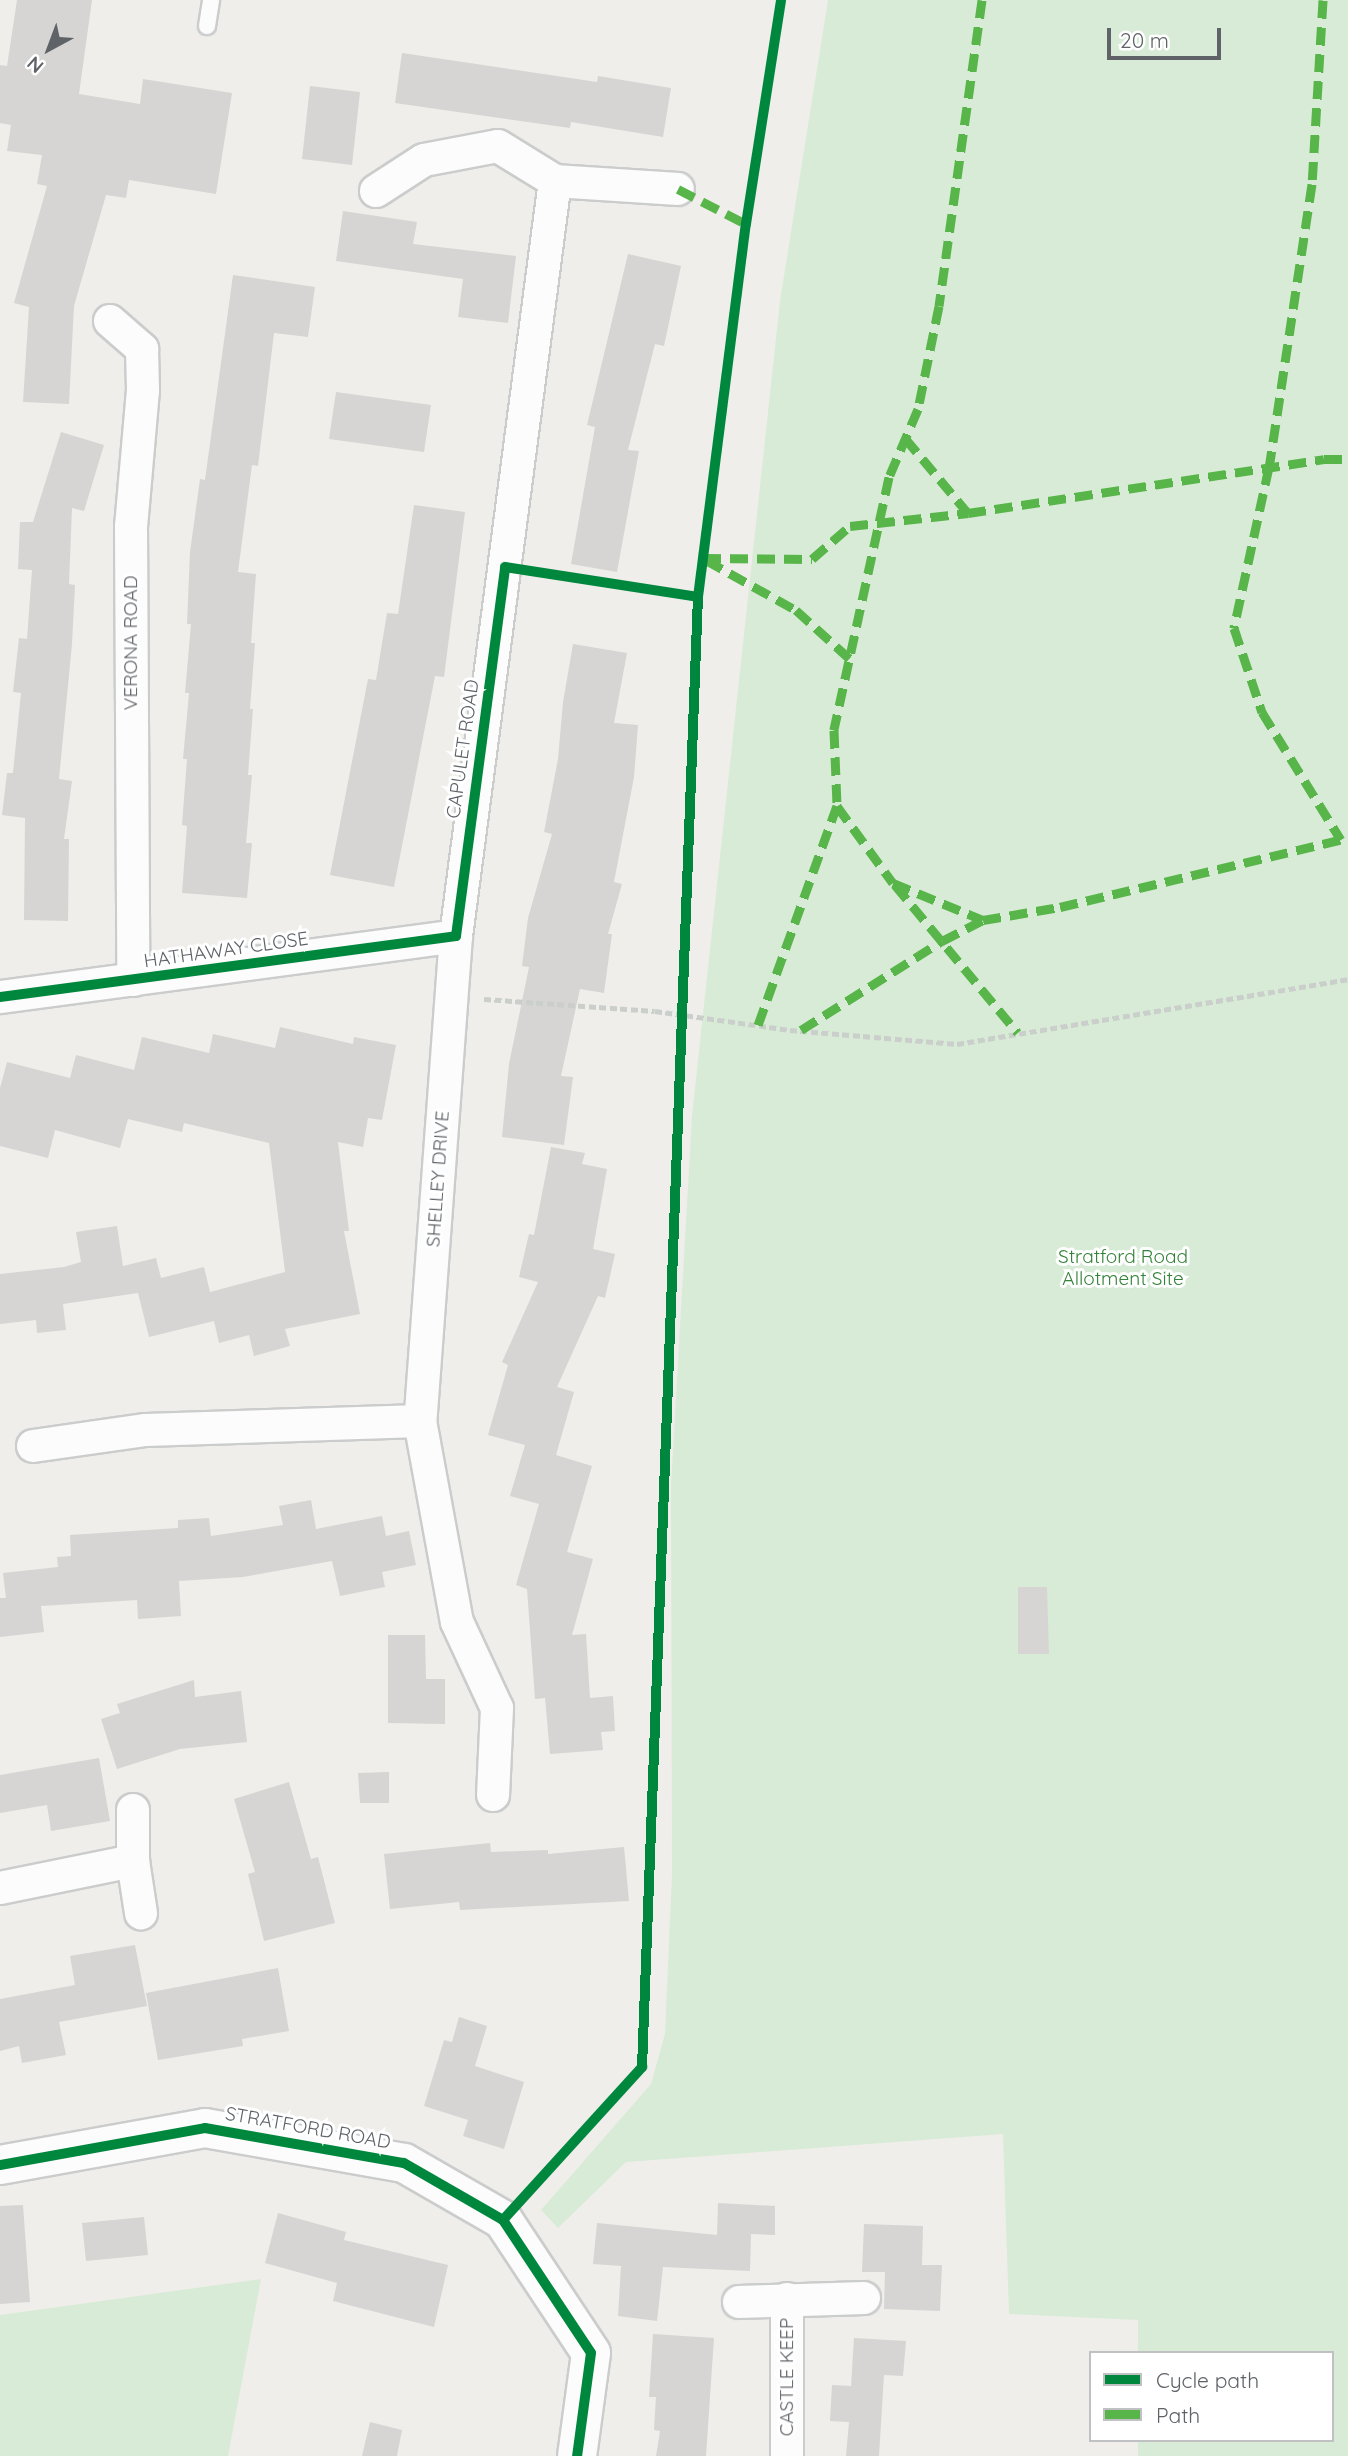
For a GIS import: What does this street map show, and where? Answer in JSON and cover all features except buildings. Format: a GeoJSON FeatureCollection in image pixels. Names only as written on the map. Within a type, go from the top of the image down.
{"type":"FeatureCollection","features":[{"type":"Feature","properties":{"kind":"street"},"geometry":{"type":"LineString","coordinates":[[376,191],[424,160],[498,146],[555,181],[678,189]]}},
{"type":"Feature","properties":{"kind":"street","name":"CAPULET ROAD"},"geometry":{"type":"LineString","coordinates":[[456,936],[555,181]]}},
{"type":"Feature","properties":{"kind":"street","name":"VERONA ROAD"},"geometry":{"type":"LineString","coordinates":[[110,321],[142,349],[143,390],[131,526],[133,981]]}},
{"type":"Feature","properties":{"kind":"street","name":"HATHAWAY CLOSE"},"geometry":{"type":"LineString","coordinates":[[0,997],[456,936]]}},
{"type":"Feature","properties":{"kind":"street","name":"SHELLEY DRIVE"},"geometry":{"type":"LineString","coordinates":[[456,936],[421,1422],[457,1622],[497,1708],[493,1795]]}},
{"type":"Feature","properties":{"kind":"street"},"geometry":{"type":"LineString","coordinates":[[33,1446],[146,1430],[421,1422]]}},
{"type":"Feature","properties":{"kind":"street"},"geometry":{"type":"LineString","coordinates":[[133,1810],[133,1861],[141,1913]]}},
{"type":"Feature","properties":{"kind":"street"},"geometry":{"type":"LineString","coordinates":[[0,1888],[133,1861]]}},
{"type":"Feature","properties":{"kind":"street","name":"STRATFORD ROAD"},"geometry":{"type":"LineString","coordinates":[[0,2165],[205,2128],[404,2163],[503,2220],[591,2353],[577,2456]]}},
{"type":"Feature","properties":{"kind":"street","name":"CASTLE KEEP"},"geometry":{"type":"LineString","coordinates":[[739,2302],[864,2298]]}},
{"type":"Feature","properties":{"kind":"street","name":"CASTLE KEEP"},"geometry":{"type":"LineString","coordinates":[[787,2299],[787,2456]]}},
{"type":"Feature","properties":{"kind":"lane"},"geometry":{"type":"LineString","coordinates":[[207,26],[211,0]]}},
{"type":"Feature","properties":{"kind":"path"},"geometry":{"type":"LineString","coordinates":[[452,997],[682,1015],[790,1030],[957,1044],[1348,979]]}},
{"type":"Feature","properties":{"kind":"path"},"geometry":{"type":"LineString","coordinates":[[682,1029],[683,1001]]}},
{"type":"Feature","properties":{"kind":"green space","name":"Stratford Road Allotment Site"},"geometry":{"type":"Polygon","coordinates":[[[828,0],[1348,0],[1348,2456],[1138,2456],[1138,2442],[1334,2442],[1334,2351],[1138,2351],[1138,2320],[1009,2314],[1003,2134],[626,2162],[558,2228],[541,2210],[651,2084],[665,2034],[672,1874],[671,1486],[692,1116],[780,301],[828,0]]]}},
{"type":"Feature","properties":{"kind":"green space"},"geometry":{"type":"Polygon","coordinates":[[[261,2279],[228,2456],[0,2456],[0,2315],[261,2279]]]}},
{"type":"Feature","properties":{"kind":"marked path"},"geometry":{"type":"LineString","coordinates":[[982,0],[939,306],[918,409],[889,477],[834,730],[837,806],[893,883],[983,920],[1060,907],[1348,838]]}},
{"type":"Feature","properties":{"kind":"marked path"},"geometry":{"type":"LineString","coordinates":[[1323,0],[1312,184],[1269,467],[1234,628],[1262,712],[1341,840]]}},
{"type":"Feature","properties":{"kind":"marked path"},"geometry":{"type":"LineString","coordinates":[[678,189],[746,224]]}},
{"type":"Feature","properties":{"kind":"marked path"},"geometry":{"type":"LineString","coordinates":[[905,438],[968,513]]}},
{"type":"Feature","properties":{"kind":"marked path"},"geometry":{"type":"LineString","coordinates":[[703,558],[812,559],[850,526],[968,513],[1324,459],[1348,459]]}},
{"type":"Feature","properties":{"kind":"marked path"},"geometry":{"type":"LineString","coordinates":[[706,560],[796,610],[849,658]]}},
{"type":"Feature","properties":{"kind":"marked path"},"geometry":{"type":"LineString","coordinates":[[758,1025],[837,806]]}},
{"type":"Feature","properties":{"kind":"marked path"},"geometry":{"type":"LineString","coordinates":[[895,885],[1018,1033]]}},
{"type":"Feature","properties":{"kind":"marked path"},"geometry":{"type":"LineString","coordinates":[[801,1030],[942,941],[983,920]]}},
{"type":"Feature","properties":{"kind":"cycle path"},"geometry":{"type":"LineString","coordinates":[[503,2220],[642,2067],[698,597],[746,224],[781,0]]}},
{"type":"Feature","properties":{"kind":"cycle path"},"geometry":{"type":"LineString","coordinates":[[0,997],[456,936],[505,567],[698,597]]}},
{"type":"Feature","properties":{"kind":"cycle path"},"geometry":{"type":"LineString","coordinates":[[0,2165],[205,2128],[404,2163],[503,2220],[591,2353],[577,2456]]}}]}
